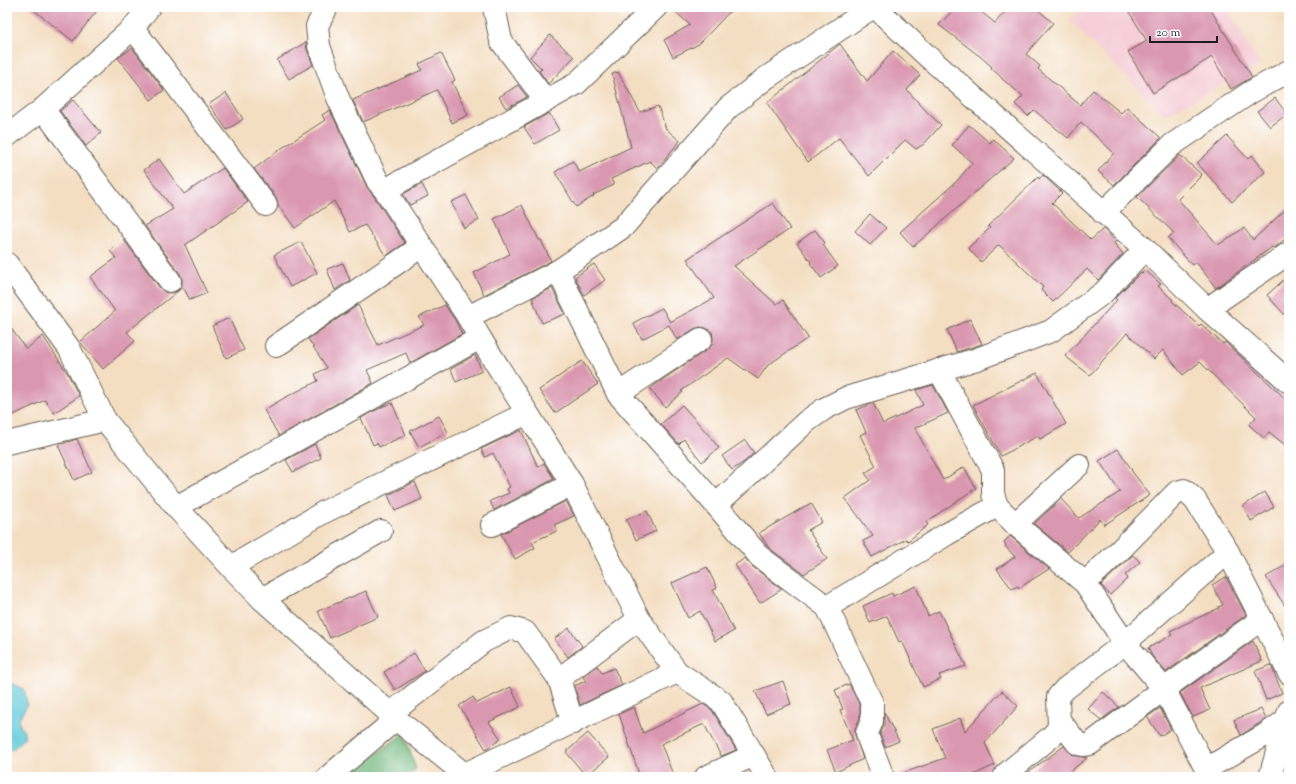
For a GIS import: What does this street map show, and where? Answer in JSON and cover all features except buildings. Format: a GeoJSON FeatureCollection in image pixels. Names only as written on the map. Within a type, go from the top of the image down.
{"type":"FeatureCollection","features":[{"type":"Feature","properties":{"kind":"street"},"geometry":{"type":"LineString","coordinates":[[7,136],[43,109],[133,28],[149,7]]}},
{"type":"Feature","properties":{"kind":"street"},"geometry":{"type":"LineString","coordinates":[[328,7],[317,26],[319,46],[338,98],[378,182],[385,190],[468,317],[572,484],[639,619],[677,672],[721,701],[767,777]]}},
{"type":"Feature","properties":{"kind":"street"},"geometry":{"type":"LineString","coordinates":[[494,7],[501,41],[546,101]]}},
{"type":"Feature","properties":{"kind":"street"},"geometry":{"type":"LineString","coordinates":[[385,190],[576,84],[656,7]]}},
{"type":"Feature","properties":{"kind":"street"},"geometry":{"type":"LineString","coordinates":[[468,317],[558,271],[623,227],[728,108],[766,78],[874,7],[1289,382]]}},
{"type":"Feature","properties":{"kind":"street"},"geometry":{"type":"LineString","coordinates":[[133,28],[266,205]]}},
{"type":"Feature","properties":{"kind":"street"},"geometry":{"type":"LineString","coordinates":[[1103,213],[1172,145],[1251,92],[1289,71]]}},
{"type":"Feature","properties":{"kind":"street"},"geometry":{"type":"LineString","coordinates":[[43,109],[170,281]]}},
{"type":"Feature","properties":{"kind":"street"},"geometry":{"type":"LineString","coordinates":[[276,346],[422,246]]}},
{"type":"Feature","properties":{"kind":"street"},"geometry":{"type":"LineString","coordinates":[[716,505],[807,421],[824,409],[846,398],[983,357],[1051,331],[1103,293],[1144,250]]}},
{"type":"Feature","properties":{"kind":"street"},"geometry":{"type":"LineString","coordinates":[[1207,309],[1289,253]]}},
{"type":"Feature","properties":{"kind":"street"},"geometry":{"type":"LineString","coordinates":[[7,264],[69,348],[105,420],[176,508],[262,599],[394,716],[467,775],[524,745],[573,723],[677,672]]}},
{"type":"Feature","properties":{"kind":"street"},"geometry":{"type":"LineString","coordinates":[[558,271],[618,394],[716,505],[760,558],[827,607],[872,703],[872,721],[867,734],[883,777]]}},
{"type":"Feature","properties":{"kind":"street"},"geometry":{"type":"LineString","coordinates":[[176,508],[480,338]]}},
{"type":"Feature","properties":{"kind":"street"},"geometry":{"type":"LineString","coordinates":[[618,394],[701,339]]}},
{"type":"Feature","properties":{"kind":"street"},"geometry":{"type":"LineString","coordinates":[[939,370],[993,470],[993,494],[997,506],[1015,524],[1085,583],[1125,643],[1164,689],[1202,773],[1265,735],[1287,715]]}},
{"type":"Feature","properties":{"kind":"street"},"geometry":{"type":"LineString","coordinates":[[231,567],[324,512],[527,413]]}},
{"type":"Feature","properties":{"kind":"street"},"geometry":{"type":"LineString","coordinates":[[7,443],[105,420]]}},
{"type":"Feature","properties":{"kind":"street"},"geometry":{"type":"LineString","coordinates":[[1015,524],[1078,465]]}},
{"type":"Feature","properties":{"kind":"street"},"geometry":{"type":"LineString","coordinates":[[492,526],[572,484]]}},
{"type":"Feature","properties":{"kind":"street"},"geometry":{"type":"LineString","coordinates":[[1085,583],[1177,492],[1184,490],[1195,500],[1228,552],[1289,673]]}},
{"type":"Feature","properties":{"kind":"street"},"geometry":{"type":"LineString","coordinates":[[827,607],[947,534],[997,506]]}},
{"type":"Feature","properties":{"kind":"street"},"geometry":{"type":"LineString","coordinates":[[262,599],[381,531]]}},
{"type":"Feature","properties":{"kind":"street"},"geometry":{"type":"LineString","coordinates":[[1004,777],[1052,736],[1059,728],[1058,697],[1064,689],[1125,643],[1228,552]]}},
{"type":"Feature","properties":{"kind":"street"},"geometry":{"type":"LineString","coordinates":[[559,679],[639,619]]}},
{"type":"Feature","properties":{"kind":"street"},"geometry":{"type":"LineString","coordinates":[[1059,720],[1077,743],[1081,745],[1090,744],[1262,619]]}},
{"type":"Feature","properties":{"kind":"street"},"geometry":{"type":"LineString","coordinates":[[328,777],[394,716],[484,641],[511,628],[525,632],[559,679],[573,723]]}},
{"type":"Feature","properties":{"kind":"street"},"geometry":{"type":"LineString","coordinates":[[1270,777],[1287,715]]}},
{"type":"Feature","properties":{"kind":"street"},"geometry":{"type":"LineString","coordinates":[[706,777],[754,755]]}},
{"type":"Feature","properties":{"kind":"shaded area"},"geometry":{"type":"Polygon","coordinates":[[[1085,7],[1226,7],[1260,65],[1165,115],[1069,20],[1085,7]]]}},
{"type":"Feature","properties":{"kind":"green space"},"geometry":{"type":"Polygon","coordinates":[[[404,733],[416,769],[408,777],[345,777],[404,733]]]}},
{"type":"Feature","properties":{"kind":"water"},"geometry":{"type":"Polygon","coordinates":[[[7,682],[24,689],[27,703],[19,720],[24,732],[24,739],[13,749],[7,750],[7,682]]]}}]}
